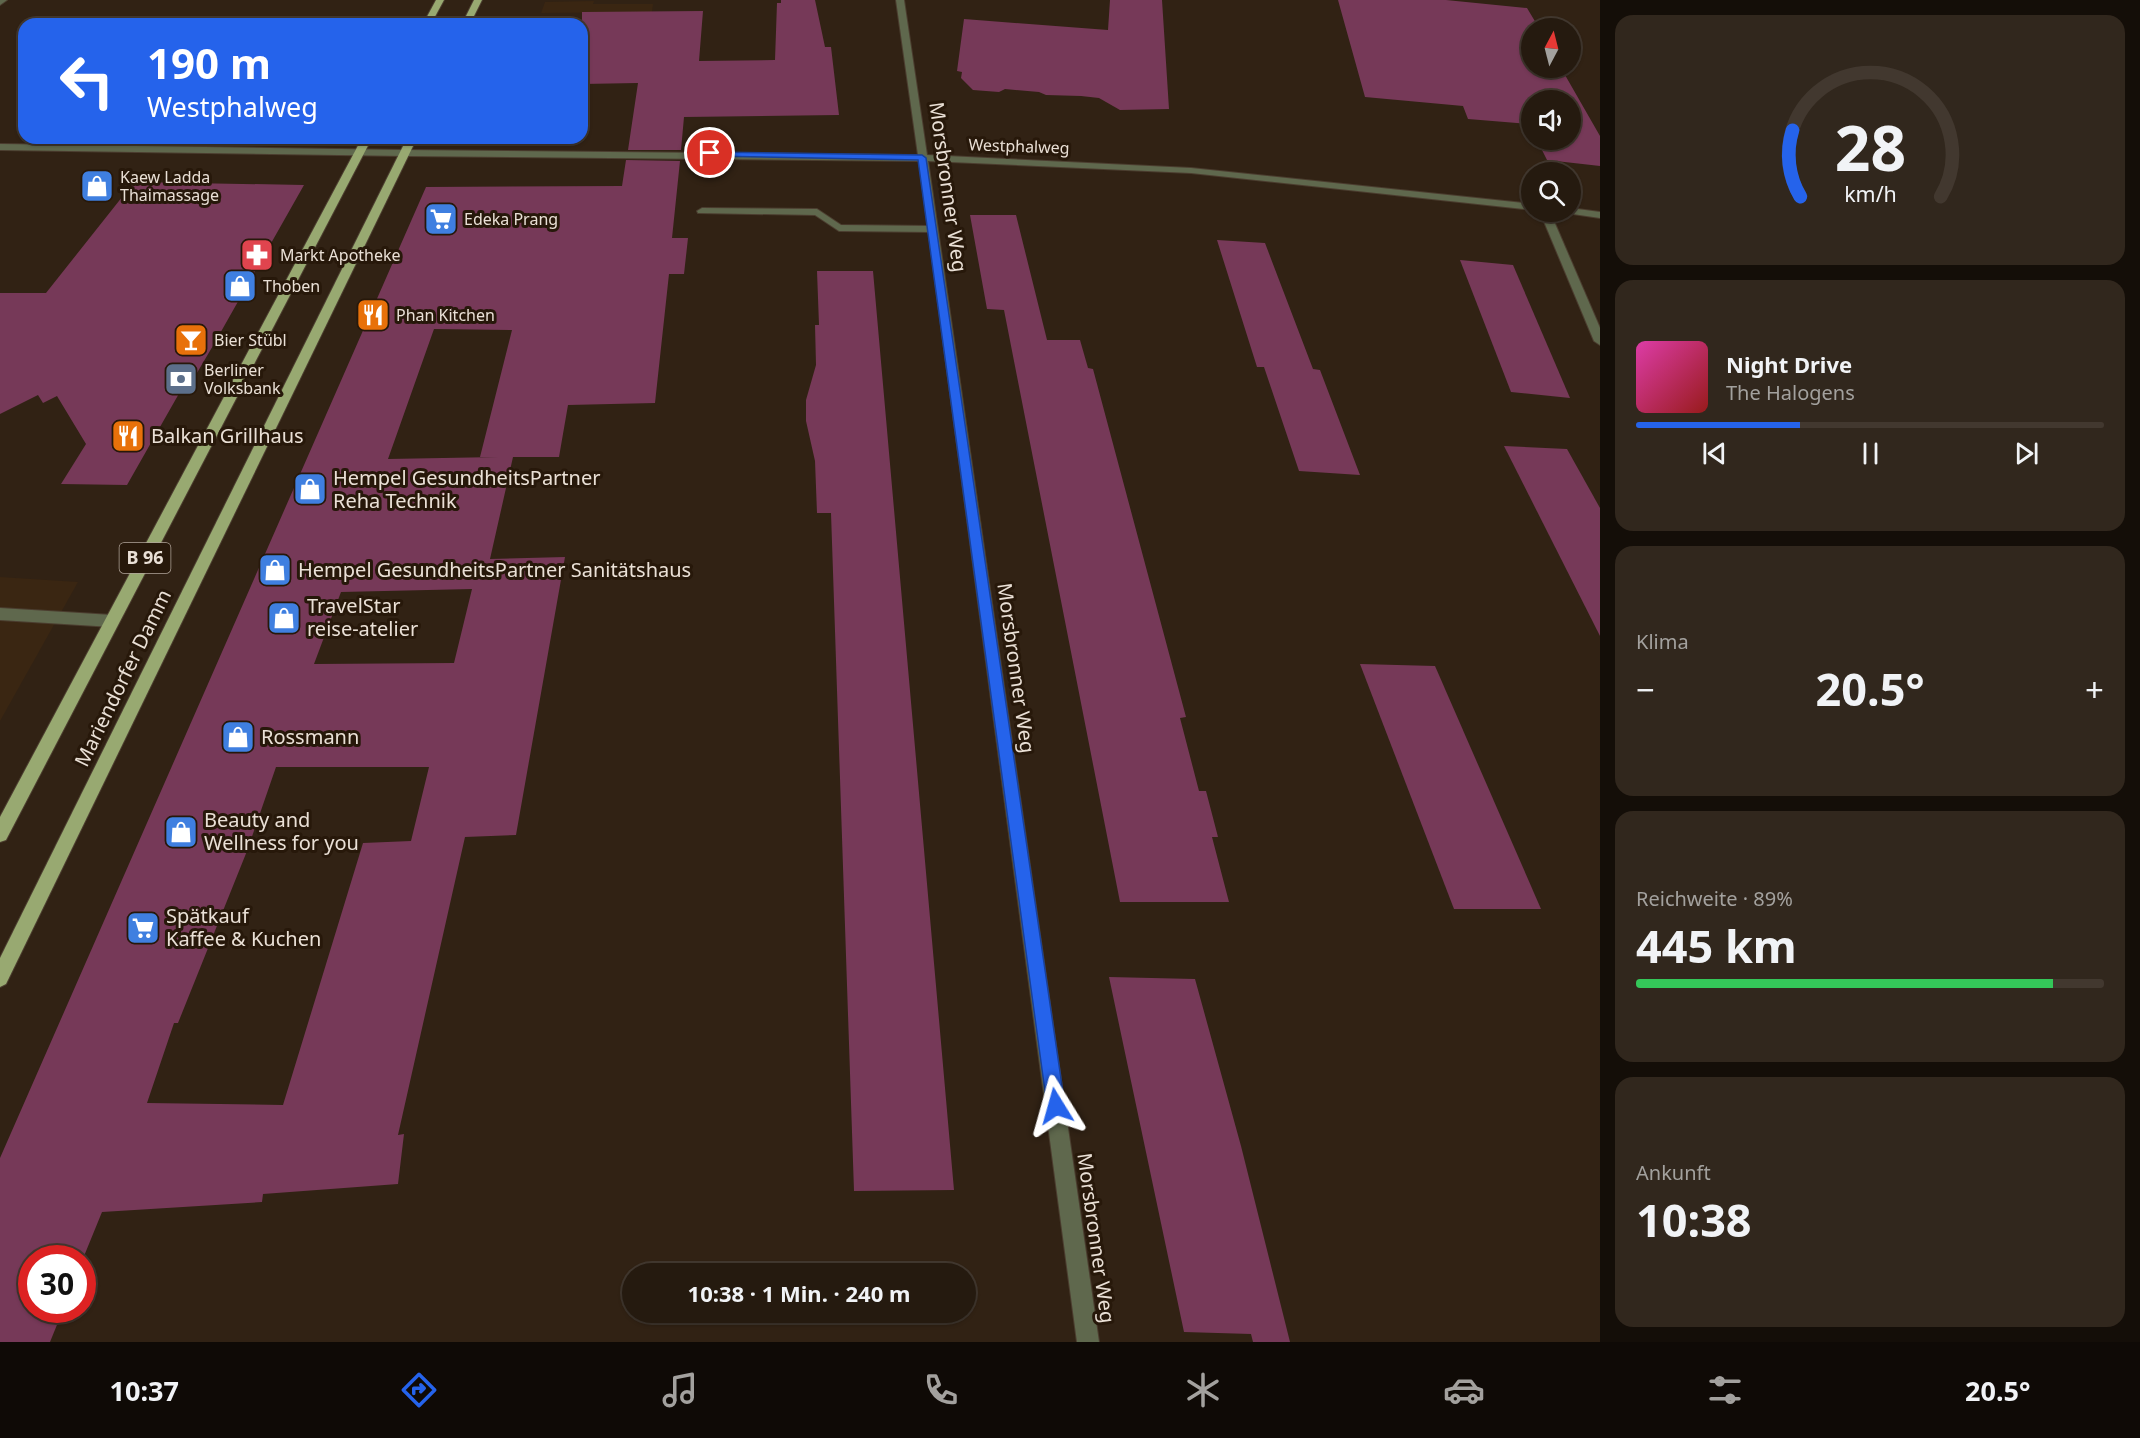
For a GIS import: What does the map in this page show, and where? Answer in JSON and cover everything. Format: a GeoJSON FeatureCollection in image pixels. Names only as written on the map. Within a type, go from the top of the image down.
{"type":"FeatureCollection","features":[{"type":"Feature","properties":{"kind":"main road"},"geometry":{"type":"LineString","coordinates":[[430,18],[440,0]]}},
{"type":"Feature","properties":{"kind":"main road"},"geometry":{"type":"LineString","coordinates":[[469,18],[478,0]]}},
{"type":"Feature","properties":{"kind":"main road","name":"Mariendorfer Damm"},"geometry":{"type":"LineString","coordinates":[[0,834],[364,144]]}},
{"type":"Feature","properties":{"kind":"main road","name":"Mariendorfer Damm"},"geometry":{"type":"LineString","coordinates":[[0,978],[4,961],[409,145]]}},
{"type":"Feature","properties":{"kind":"street","name":"Morsbronner Weg"},"geometry":{"type":"LineString","coordinates":[[900,0],[1088,1342]]}},
{"type":"Feature","properties":{"kind":"street","name":"Westphalweg"},"geometry":{"type":"LineString","coordinates":[[0,147],[359,152],[409,145],[922,158],[1234,174],[1521,206]]}},
{"type":"Feature","properties":{"kind":"street"},"geometry":{"type":"LineString","coordinates":[[702,211],[817,212],[838,228],[932,229]]}},
{"type":"Feature","properties":{"kind":"street"},"geometry":{"type":"LineString","coordinates":[[1581,212],[1600,215]]}},
{"type":"Feature","properties":{"kind":"street"},"geometry":{"type":"LineString","coordinates":[[1549,222],[1600,341]]}},
{"type":"Feature","properties":{"kind":"street"},"geometry":{"type":"LineString","coordinates":[[0,614],[112,621]]}},
{"type":"Feature","properties":{"kind":"shaded area"},"geometry":{"type":"Polygon","coordinates":[[[594,1],[593,4],[653,4],[652,12],[541,13],[545,2],[594,1]]]}},
{"type":"Feature","properties":{"kind":"shaded area"},"geometry":{"type":"Polygon","coordinates":[[[0,577],[78,582],[0,721],[0,577]]]}},
{"type":"Feature","properties":{"kind":"building"},"geometry":{"type":"Polygon","coordinates":[[[781,0],[815,0],[825,47],[831,47],[839,115],[684,117],[681,150],[628,150],[638,83],[588,84],[588,18],[582,18],[582,12],[703,11],[699,61],[775,60],[777,3],[781,3],[781,0]]]}},
{"type":"Feature","properties":{"kind":"building"},"geometry":{"type":"Polygon","coordinates":[[[1110,0],[1162,0],[1169,109],[1120,110],[1099,98],[1046,95],[1039,92],[1005,89],[999,92],[973,90],[961,78],[962,72],[957,71],[964,19],[1108,30],[1110,0]]]}},
{"type":"Feature","properties":{"kind":"building"},"geometry":{"type":"Polygon","coordinates":[[[1338,0],[1446,0],[1527,8],[1533,18],[1521,18],[1521,78],[1567,78],[1574,90],[1521,90],[1521,123],[1468,119],[1463,106],[1365,97],[1338,0]]]}},
{"type":"Feature","properties":{"kind":"building"},"geometry":{"type":"Polygon","coordinates":[[[1581,103],[1600,136],[1600,166],[1581,164],[1581,162],[1547,160],[1542,150],[1581,150],[1581,103]]]}},
{"type":"Feature","properties":{"kind":"building"},"geometry":{"type":"Polygon","coordinates":[[[626,160],[680,161],[672,238],[688,238],[684,274],[669,274],[655,403],[568,405],[559,457],[513,457],[490,559],[565,557],[516,835],[465,837],[398,1135],[404,1134],[398,1184],[263,1194],[262,1202],[102,1212],[89,1245],[18,1245],[18,1323],[58,1323],[50,1342],[0,1342],[0,1158],[426,187],[622,186],[626,160]],[[434,329],[388,459],[498,457],[480,457],[512,330],[434,329]],[[472,589],[341,592],[314,664],[454,663],[472,589]],[[276,767],[247,851],[178,1023],[174,1023],[147,1103],[283,1105],[363,843],[411,841],[429,767],[276,767]]]}},
{"type":"Feature","properties":{"kind":"building"},"geometry":{"type":"Polygon","coordinates":[[[134,182],[304,185],[191,383],[185,383],[127,485],[61,484],[86,444],[57,396],[43,403],[38,395],[0,414],[0,293],[46,293],[134,182]]]}},
{"type":"Feature","properties":{"kind":"building"},"geometry":{"type":"Polygon","coordinates":[[[970,215],[1016,215],[1047,340],[1080,340],[1088,368],[1093,369],[1186,717],[1180,718],[1199,791],[1206,791],[1218,837],[1212,837],[1229,902],[1120,902],[1004,310],[987,309],[970,215]]]}},
{"type":"Feature","properties":{"kind":"building"},"geometry":{"type":"Polygon","coordinates":[[[1217,240],[1265,243],[1313,369],[1320,370],[1360,475],[1299,471],[1264,367],[1257,367],[1217,240]]]}},
{"type":"Feature","properties":{"kind":"building"},"geometry":{"type":"Polygon","coordinates":[[[1460,260],[1513,265],[1570,398],[1511,392],[1460,260]]]}},
{"type":"Feature","properties":{"kind":"building"},"geometry":{"type":"Polygon","coordinates":[[[817,271],[873,271],[954,1190],[854,1191],[831,513],[817,513],[815,461],[806,421],[806,400],[816,365],[815,325],[819,325],[817,271]]]}},
{"type":"Feature","properties":{"kind":"building"},"geometry":{"type":"Polygon","coordinates":[[[1504,446],[1567,449],[1600,508],[1600,636],[1504,446]]]}},
{"type":"Feature","properties":{"kind":"building"},"geometry":{"type":"Polygon","coordinates":[[[1360,664],[1435,666],[1541,909],[1454,909],[1360,664]]]}},
{"type":"Feature","properties":{"kind":"building"},"geometry":{"type":"Polygon","coordinates":[[[1109,977],[1195,979],[1241,1146],[1290,1342],[1253,1342],[1251,1334],[1184,1332],[1109,977]]]}},
{"type":"Feature","properties":{"kind":"place","name":"Kaew Ladda Thaimassage"},"geometry":{"type":"Point","coordinates":[97,186]}},
{"type":"Feature","properties":{"kind":"place","name":"Edeka Prang"},"geometry":{"type":"Point","coordinates":[441,219]}},
{"type":"Feature","properties":{"kind":"place","name":"Markt Apotheke"},"geometry":{"type":"Point","coordinates":[257,255]}},
{"type":"Feature","properties":{"kind":"place","name":"Thoben"},"geometry":{"type":"Point","coordinates":[240,286]}},
{"type":"Feature","properties":{"kind":"place","name":"Phan Kitchen"},"geometry":{"type":"Point","coordinates":[373,315]}},
{"type":"Feature","properties":{"kind":"place","name":"Bier Stübl"},"geometry":{"type":"Point","coordinates":[191,340]}},
{"type":"Feature","properties":{"kind":"place","name":"Berliner Volksbank"},"geometry":{"type":"Point","coordinates":[181,379]}},
{"type":"Feature","properties":{"kind":"place","name":"Balkan Grillhaus"},"geometry":{"type":"Point","coordinates":[128,436]}},
{"type":"Feature","properties":{"kind":"place","name":"Hempel GesundheitsPartner Reha Technik"},"geometry":{"type":"Point","coordinates":[310,489]}},
{"type":"Feature","properties":{"kind":"place","name":"Hempel GesundheitsPartner Sanitätshaus"},"geometry":{"type":"Point","coordinates":[275,570]}},
{"type":"Feature","properties":{"kind":"place","name":"TravelStar reise-atelier"},"geometry":{"type":"Point","coordinates":[284,618]}},
{"type":"Feature","properties":{"kind":"place","name":"Rossmann"},"geometry":{"type":"Point","coordinates":[238,737]}},
{"type":"Feature","properties":{"kind":"place","name":"Beauty and Wellness for you"},"geometry":{"type":"Point","coordinates":[181,832]}},
{"type":"Feature","properties":{"kind":"place","name":"Spätkauf Kaffee & Kuchen"},"geometry":{"type":"Point","coordinates":[143,928]}},
{"type":"Feature","properties":{"kind":"route"},"geometry":{"type":"LineString","coordinates":[[710,153],[922,158],[1056,1106]]}}]}
